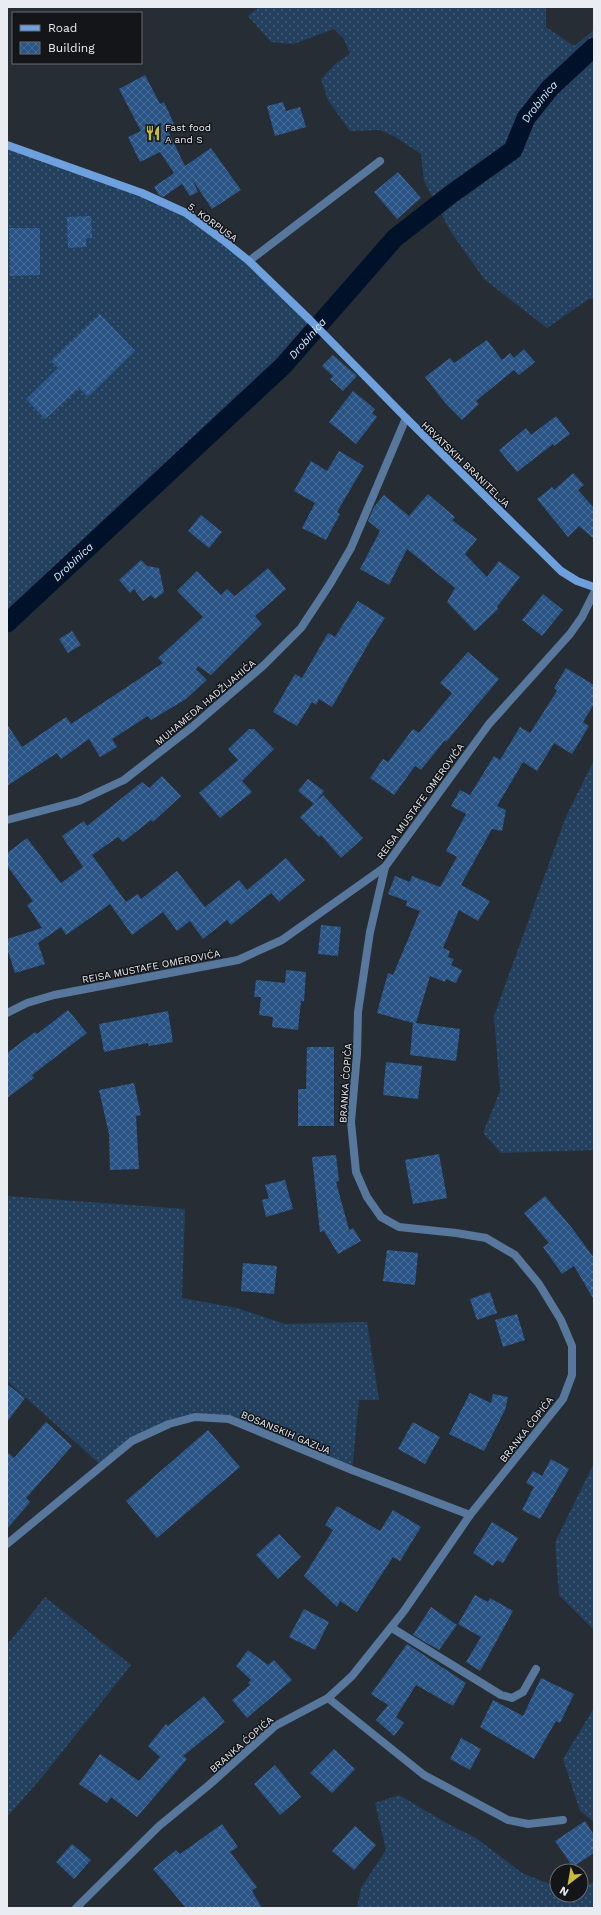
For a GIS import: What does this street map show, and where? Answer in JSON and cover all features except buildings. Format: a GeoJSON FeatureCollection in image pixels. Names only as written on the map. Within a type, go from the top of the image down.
{"type":"FeatureCollection","features":[{"type":"Feature","properties":{"kind":"street","name":"5. KORPUSA"},"geometry":{"type":"LineString","coordinates":[[7,146],[142,192],[186,213],[249,261],[334,343]]}},
{"type":"Feature","properties":{"kind":"street"},"geometry":{"type":"LineString","coordinates":[[249,261],[380,161]]}},
{"type":"Feature","properties":{"kind":"street","name":"HRVATSKIH BRANITELJA"},"geometry":{"type":"LineString","coordinates":[[334,343],[406,418],[561,571],[577,581],[594,587]]}},
{"type":"Feature","properties":{"kind":"street","name":"MUHAMEDA HADŽIJAHIĆA"},"geometry":{"type":"LineString","coordinates":[[7,820],[79,801],[124,780],[235,692],[301,628],[330,584],[351,548],[406,418]]}},
{"type":"Feature","properties":{"kind":"street","name":"REISA MUSTAFE OMEROVIĆA"},"geometry":{"type":"LineString","coordinates":[[7,1013],[28,1003],[54,995],[238,960],[282,940],[385,866],[489,724],[570,634],[582,616],[594,593]]}},
{"type":"Feature","properties":{"kind":"street","name":"BRANKA ĆOPIĆA"},"geometry":{"type":"LineString","coordinates":[[76,1908],[159,1826],[209,1785],[276,1726],[328,1698],[352,1676],[392,1628],[470,1515],[563,1399],[572,1375],[572,1346],[561,1320],[543,1290],[515,1255],[486,1238],[399,1227],[382,1217],[367,1198],[356,1172],[351,1122],[357,1054],[358,1012],[370,932],[385,866]]}},
{"type":"Feature","properties":{"kind":"street","name":"BOSANSKIH GAZIJA"},"geometry":{"type":"LineString","coordinates":[[7,1544],[132,1441],[169,1424],[195,1417],[229,1419],[352,1470],[470,1515]]}},
{"type":"Feature","properties":{"kind":"street"},"geometry":{"type":"LineString","coordinates":[[392,1628],[501,1695],[512,1698],[523,1692],[536,1669]]}},
{"type":"Feature","properties":{"kind":"street"},"geometry":{"type":"LineString","coordinates":[[328,1698],[424,1775],[508,1820],[528,1824],[563,1820]]}},
{"type":"Feature","properties":{"kind":"shaded area"},"geometry":{"type":"Polygon","coordinates":[[[259,7],[546,7],[546,27],[574,46],[594,30],[594,299],[589,299],[547,328],[484,279],[451,232],[424,181],[421,154],[392,135],[379,130],[350,131],[328,100],[321,79],[336,63],[350,54],[344,39],[334,29],[293,44],[271,42],[248,16],[259,7]]]}},
{"type":"Feature","properties":{"kind":"shaded area"},"geometry":{"type":"Polygon","coordinates":[[[7,145],[186,213],[223,240],[310,320],[321,321],[283,366],[7,623],[7,145]]]}},
{"type":"Feature","properties":{"kind":"shaded area"},"geometry":{"type":"Polygon","coordinates":[[[594,760],[594,1150],[501,1153],[483,1133],[500,1091],[494,1016],[565,819],[594,760]]]}},
{"type":"Feature","properties":{"kind":"shaded area"},"geometry":{"type":"Polygon","coordinates":[[[7,1196],[185,1209],[182,1298],[237,1308],[285,1324],[367,1322],[379,1400],[359,1400],[352,1470],[229,1419],[195,1417],[148,1432],[102,1466],[7,1381],[7,1365],[9,1363],[7,1361],[7,1196]]]}},
{"type":"Feature","properties":{"kind":"shaded area"},"geometry":{"type":"Polygon","coordinates":[[[594,1463],[594,1630],[559,1595],[555,1542],[594,1463]]]}},
{"type":"Feature","properties":{"kind":"shaded area"},"geometry":{"type":"Polygon","coordinates":[[[45,1597],[131,1665],[43,1776],[7,1817],[7,1645],[45,1597]]]}},
{"type":"Feature","properties":{"kind":"shaded area"},"geometry":{"type":"Polygon","coordinates":[[[594,1708],[594,1822],[580,1811],[563,1759],[594,1708]]]}},
{"type":"Feature","properties":{"kind":"shaded area"},"geometry":{"type":"Polygon","coordinates":[[[399,1795],[448,1824],[476,1838],[522,1873],[549,1884],[549,1903],[589,1903],[589,1884],[594,1882],[594,1908],[357,1908],[361,1888],[386,1850],[375,1803],[399,1795]]]}},
{"type":"Feature","properties":{"kind":"waterway","name":"Drobinica"},"geometry":{"type":"LineString","coordinates":[[7,623],[283,366],[395,238],[450,195],[513,150],[526,118],[550,88],[594,47]]}},
{"type":"Feature","properties":{"kind":"place","name":"Fast food A and S"},"geometry":{"type":"Point","coordinates":[153,133]}}]}
